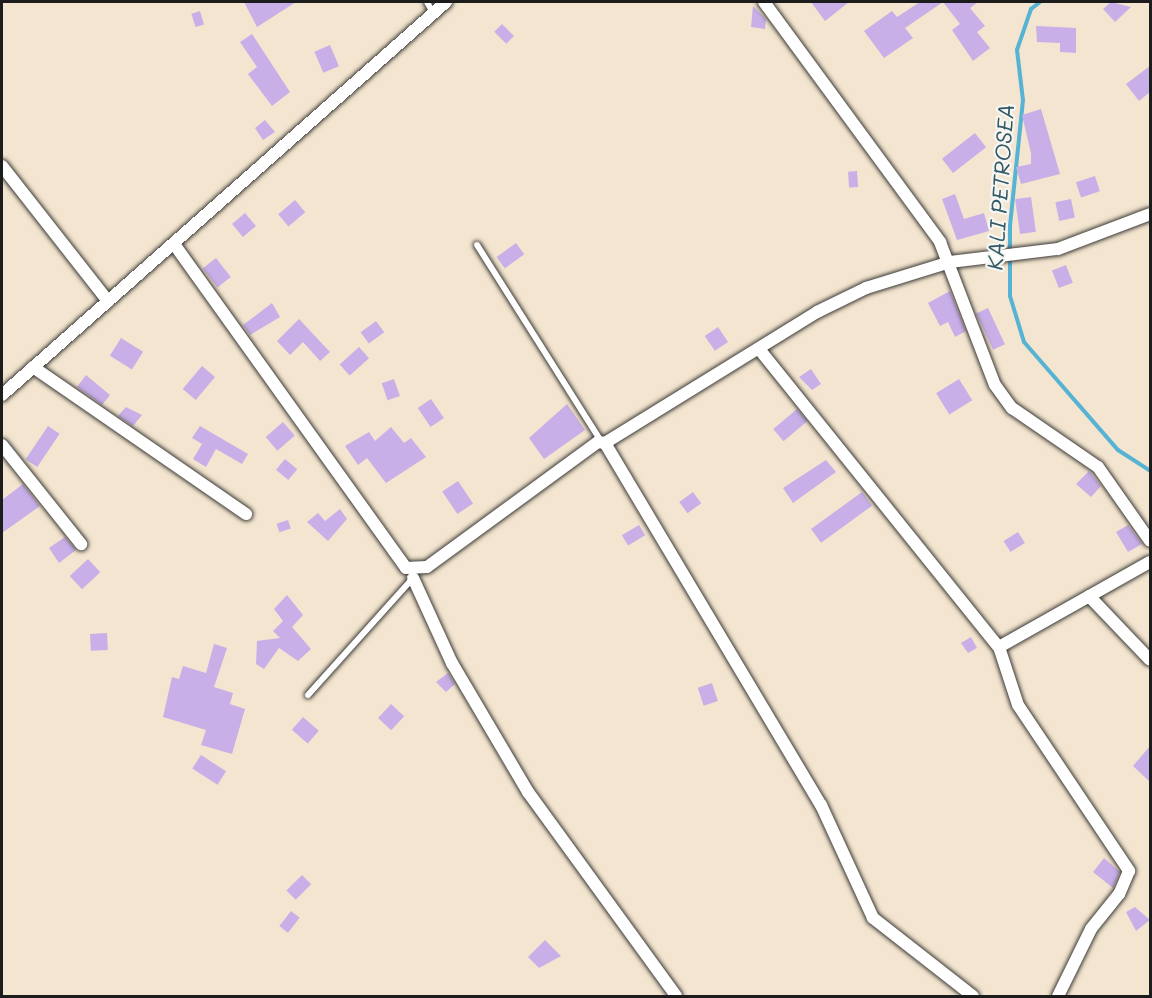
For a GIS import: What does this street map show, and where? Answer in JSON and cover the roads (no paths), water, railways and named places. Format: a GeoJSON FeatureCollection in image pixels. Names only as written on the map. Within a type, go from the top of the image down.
{"type":"FeatureCollection","features":[{"type":"Feature","properties":{"kind":"street"},"geometry":{"type":"LineString","coordinates":[[2,395],[446,2]]}},
{"type":"Feature","properties":{"kind":"street"},"geometry":{"type":"LineString","coordinates":[[764,2],[950,262],[981,356],[1001,393],[1012,408],[1088,458],[1150,541]]}},
{"type":"Feature","properties":{"kind":"street"},"geometry":{"type":"LineString","coordinates":[[2,166],[108,301]]}},
{"type":"Feature","properties":{"kind":"street"},"geometry":{"type":"LineString","coordinates":[[413,574],[603,442],[866,288],[950,262],[1058,249],[1150,214]]}},
{"type":"Feature","properties":{"kind":"street"},"geometry":{"type":"LineString","coordinates":[[174,244],[398,562],[413,574],[452,663],[528,792],[676,996]]}},
{"type":"Feature","properties":{"kind":"street"},"geometry":{"type":"LineString","coordinates":[[759,349],[999,647],[1018,705],[1129,871],[1119,894],[1091,929],[1058,996]]}},
{"type":"Feature","properties":{"kind":"street"},"geometry":{"type":"LineString","coordinates":[[33,367],[246,514]]}},
{"type":"Feature","properties":{"kind":"street"},"geometry":{"type":"LineString","coordinates":[[603,442],[821,805],[873,918],[973,996]]}},
{"type":"Feature","properties":{"kind":"street"},"geometry":{"type":"LineString","coordinates":[[2,445],[81,544]]}},
{"type":"Feature","properties":{"kind":"street"},"geometry":{"type":"LineString","coordinates":[[999,647],[1150,562]]}},
{"type":"Feature","properties":{"kind":"street"},"geometry":{"type":"LineString","coordinates":[[1089,596],[1150,659]]}},
{"type":"Feature","properties":{"kind":"lane"},"geometry":{"type":"LineString","coordinates":[[427,2],[434,13]]}},
{"type":"Feature","properties":{"kind":"lane"},"geometry":{"type":"LineString","coordinates":[[477,245],[603,442]]}},
{"type":"Feature","properties":{"kind":"lane"},"geometry":{"type":"LineString","coordinates":[[308,695],[413,574]]}},
{"type":"Feature","properties":{"kind":"waterway","name":"KALI PETROSEA"},"geometry":{"type":"LineString","coordinates":[[1040,2],[1031,9],[1017,50],[1023,100],[1010,226],[1010,296],[1024,342],[1118,450],[1150,471]]}}]}
